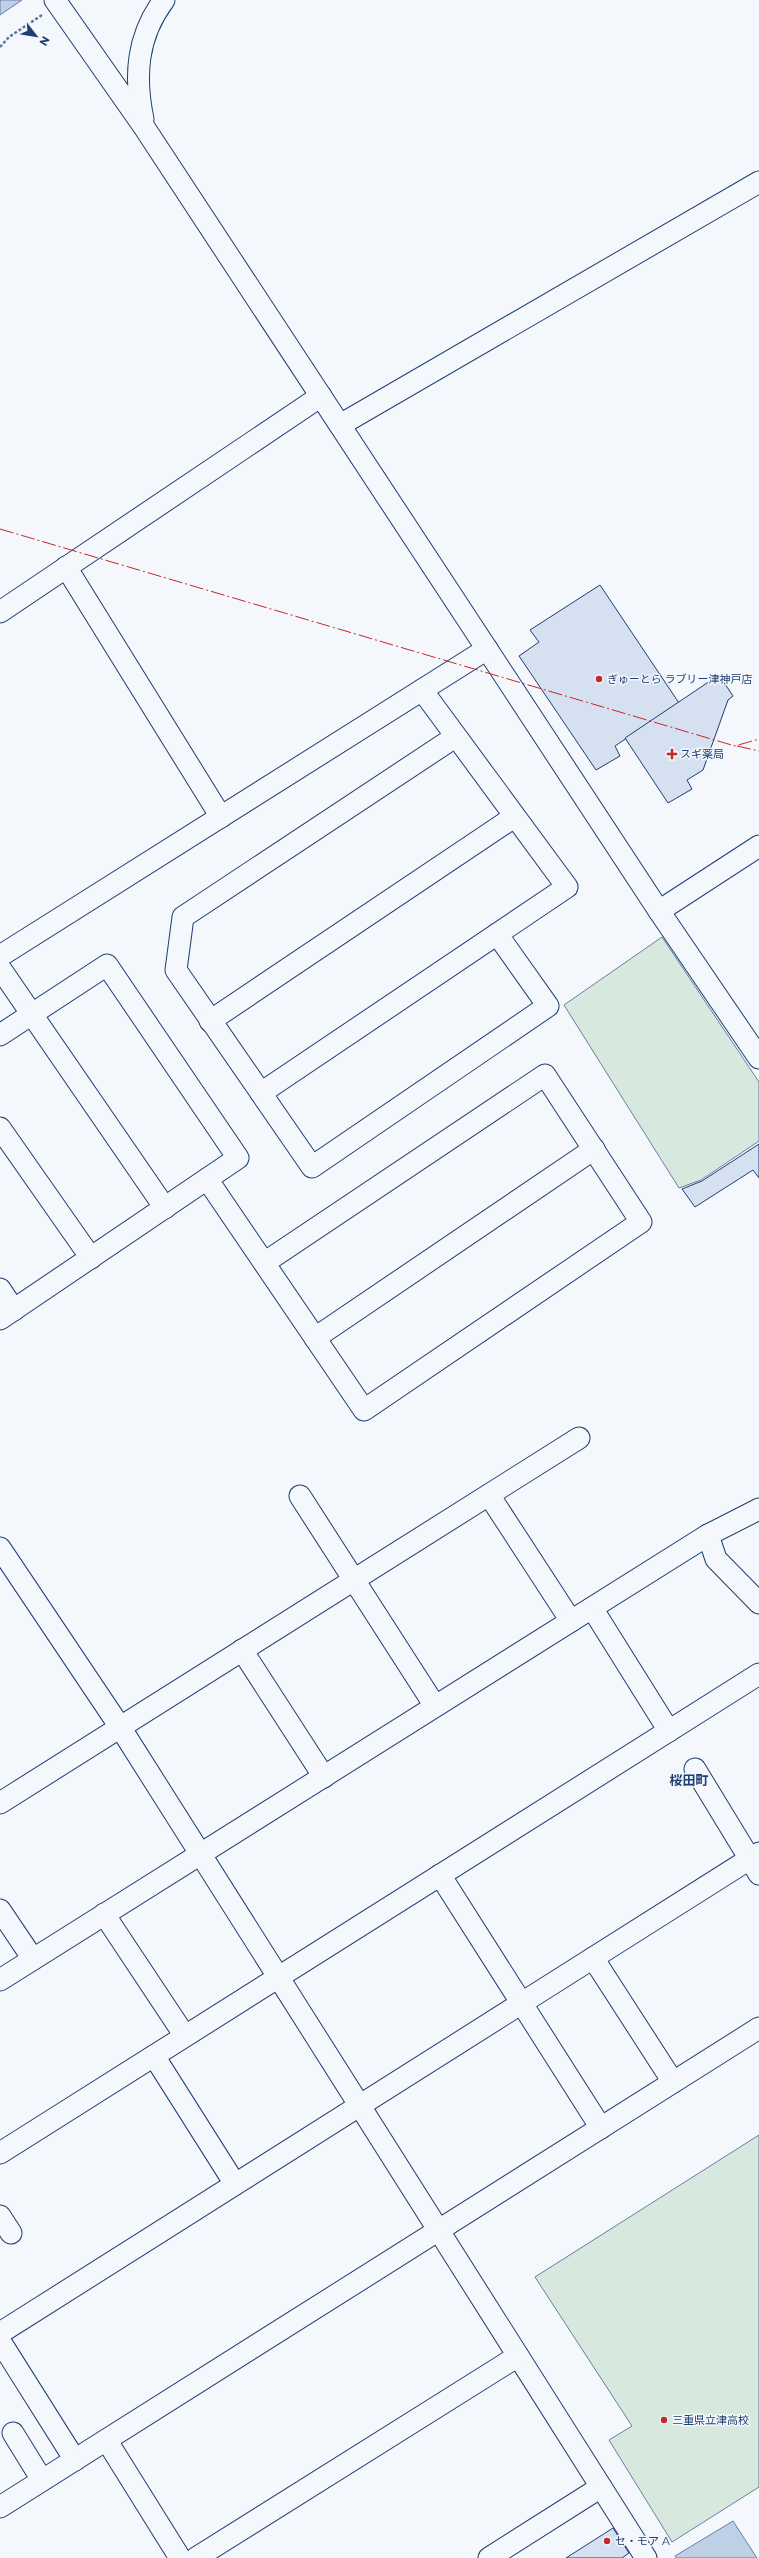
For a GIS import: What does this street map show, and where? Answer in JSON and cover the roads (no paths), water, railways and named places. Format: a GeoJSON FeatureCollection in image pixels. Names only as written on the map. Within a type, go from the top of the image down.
{"type":"FeatureCollection","features":[{"type":"Feature","properties":{"kind":"street"},"geometry":{"type":"LineString","coordinates":[[144,127],[138,94],[142,42],[153,16],[164,0]]}},
{"type":"Feature","properties":{"kind":"street"},"geometry":{"type":"LineString","coordinates":[[56,2],[144,127],[659,911],[759,1058]]}},
{"type":"Feature","properties":{"kind":"street"},"geometry":{"type":"LineString","coordinates":[[340,425],[759,182]]}},
{"type":"Feature","properties":{"kind":"street"},"geometry":{"type":"LineString","coordinates":[[0,612],[321,396]]}},
{"type":"Feature","properties":{"kind":"street"},"geometry":{"type":"LineString","coordinates":[[66,567],[221,817]]}},
{"type":"Feature","properties":{"kind":"street"},"geometry":{"type":"LineString","coordinates":[[0,956],[487,649]]}},
{"type":"Feature","properties":{"kind":"street"},"geometry":{"type":"LineString","coordinates":[[261,1094],[567,887],[455,737],[422,690]]}},
{"type":"Feature","properties":{"kind":"street"},"geometry":{"type":"LineString","coordinates":[[455,737],[183,917],[176,970],[312,1167],[548,1006],[497,934]]}},
{"type":"Feature","properties":{"kind":"street"},"geometry":{"type":"LineString","coordinates":[[210,1021],[514,817]]}},
{"type":"Feature","properties":{"kind":"street"},"geometry":{"type":"LineString","coordinates":[[659,911],[759,846]]}},
{"type":"Feature","properties":{"kind":"street"},"geometry":{"type":"LineString","coordinates":[[0,1035],[107,965],[238,1158],[7,1315],[0,1289]]}},
{"type":"Feature","properties":{"kind":"street"},"geometry":{"type":"LineString","coordinates":[[0,968],[165,1208]]}},
{"type":"Feature","properties":{"kind":"street"},"geometry":{"type":"LineString","coordinates":[[207,1179],[264,1263],[364,1410],[641,1222],[545,1074],[264,1263]]}},
{"type":"Feature","properties":{"kind":"street"},"geometry":{"type":"LineString","coordinates":[[0,1128],[91,1258]]}},
{"type":"Feature","properties":{"kind":"street"},"geometry":{"type":"LineString","coordinates":[[315,1338],[594,1149]]}},
{"type":"Feature","properties":{"kind":"street"},"geometry":{"type":"LineString","coordinates":[[0,1803],[579,1438]]}},
{"type":"Feature","properties":{"kind":"street"},"geometry":{"type":"LineString","coordinates":[[489,1495],[570,1621]]}},
{"type":"Feature","properties":{"kind":"street"},"geometry":{"type":"LineString","coordinates":[[300,1496],[435,1706]]}},
{"type":"Feature","properties":{"kind":"street"},"geometry":{"type":"LineString","coordinates":[[0,1980],[104,1914],[200,1856],[435,1706],[708,1535],[759,1509]]}},
{"type":"Feature","properties":{"kind":"street"},"geometry":{"type":"LineString","coordinates":[[708,1535],[716,1559],[759,1603]]}},
{"type":"Feature","properties":{"kind":"street"},"geometry":{"type":"LineString","coordinates":[[0,1548],[120,1727],[277,1978],[646,2558]]}},
{"type":"Feature","properties":{"kind":"street"},"geometry":{"type":"LineString","coordinates":[[592,1608],[669,1731]]}},
{"type":"Feature","properties":{"kind":"street"},"geometry":{"type":"LineString","coordinates":[[242,1650],[324,1777]]}},
{"type":"Feature","properties":{"kind":"street"},"geometry":{"type":"LineString","coordinates":[[0,2153],[759,1674]]}},
{"type":"Feature","properties":{"kind":"street"},"geometry":{"type":"LineString","coordinates":[[0,2333],[593,1958],[756,1862],[695,1769]]}},
{"type":"Feature","properties":{"kind":"street"},"geometry":{"type":"LineString","coordinates":[[440,1876],[601,2128]]}},
{"type":"Feature","properties":{"kind":"street"},"geometry":{"type":"LineString","coordinates":[[0,1910],[33,1959]]}},
{"type":"Feature","properties":{"kind":"street"},"geometry":{"type":"LineString","coordinates":[[104,1914],[185,2036]]}},
{"type":"Feature","properties":{"kind":"street"},"geometry":{"type":"LineString","coordinates":[[593,1958],[673,2082]]}},
{"type":"Feature","properties":{"kind":"street"},"geometry":{"type":"LineString","coordinates":[[0,2507],[107,2441],[759,2028]]}},
{"type":"Feature","properties":{"kind":"street"},"geometry":{"type":"LineString","coordinates":[[154,2056],[235,2184]]}},
{"type":"Feature","properties":{"kind":"street"},"geometry":{"type":"LineString","coordinates":[[0,2341],[75,2460]]}},
{"type":"Feature","properties":{"kind":"street"},"geometry":{"type":"LineString","coordinates":[[196,2558],[518,2356]]}},
{"type":"Feature","properties":{"kind":"street"},"geometry":{"type":"LineString","coordinates":[[13,2433],[42,2480]]}},
{"type":"Feature","properties":{"kind":"street"},"geometry":{"type":"LineString","coordinates":[[107,2441],[180,2558]]}},
{"type":"Feature","properties":{"kind":"street"},"geometry":{"type":"LineString","coordinates":[[490,2558],[601,2487]]}},
{"type":"Feature","properties":{"kind":"water"},"geometry":{"type":"Polygon","coordinates":[[[0,0],[22,0],[0,15],[0,0]]]}},
{"type":"Feature","properties":{"kind":"water"},"geometry":{"type":"Polygon","coordinates":[[[733,2521],[757,2558],[676,2558],[675,2556],[733,2521]]]}},
{"type":"Feature","properties":{"kind":"place","name":"ぎゅーとら ラブリー津神戸店"},"geometry":{"type":"Point","coordinates":[599,679]}},
{"type":"Feature","properties":{"kind":"place","name":"スギ薬局"},"geometry":{"type":"Point","coordinates":[672,754]}},
{"type":"Feature","properties":{"kind":"place","name":"三重県立津高校"},"geometry":{"type":"Point","coordinates":[664,2420]}},
{"type":"Feature","properties":{"kind":"place","name":"セ・モア A"},"geometry":{"type":"Point","coordinates":[607,2541]}},
{"type":"Feature","properties":{"kind":"district","name":"桜田町"},"geometry":{"type":"Point","coordinates":[689,1780]}}]}
